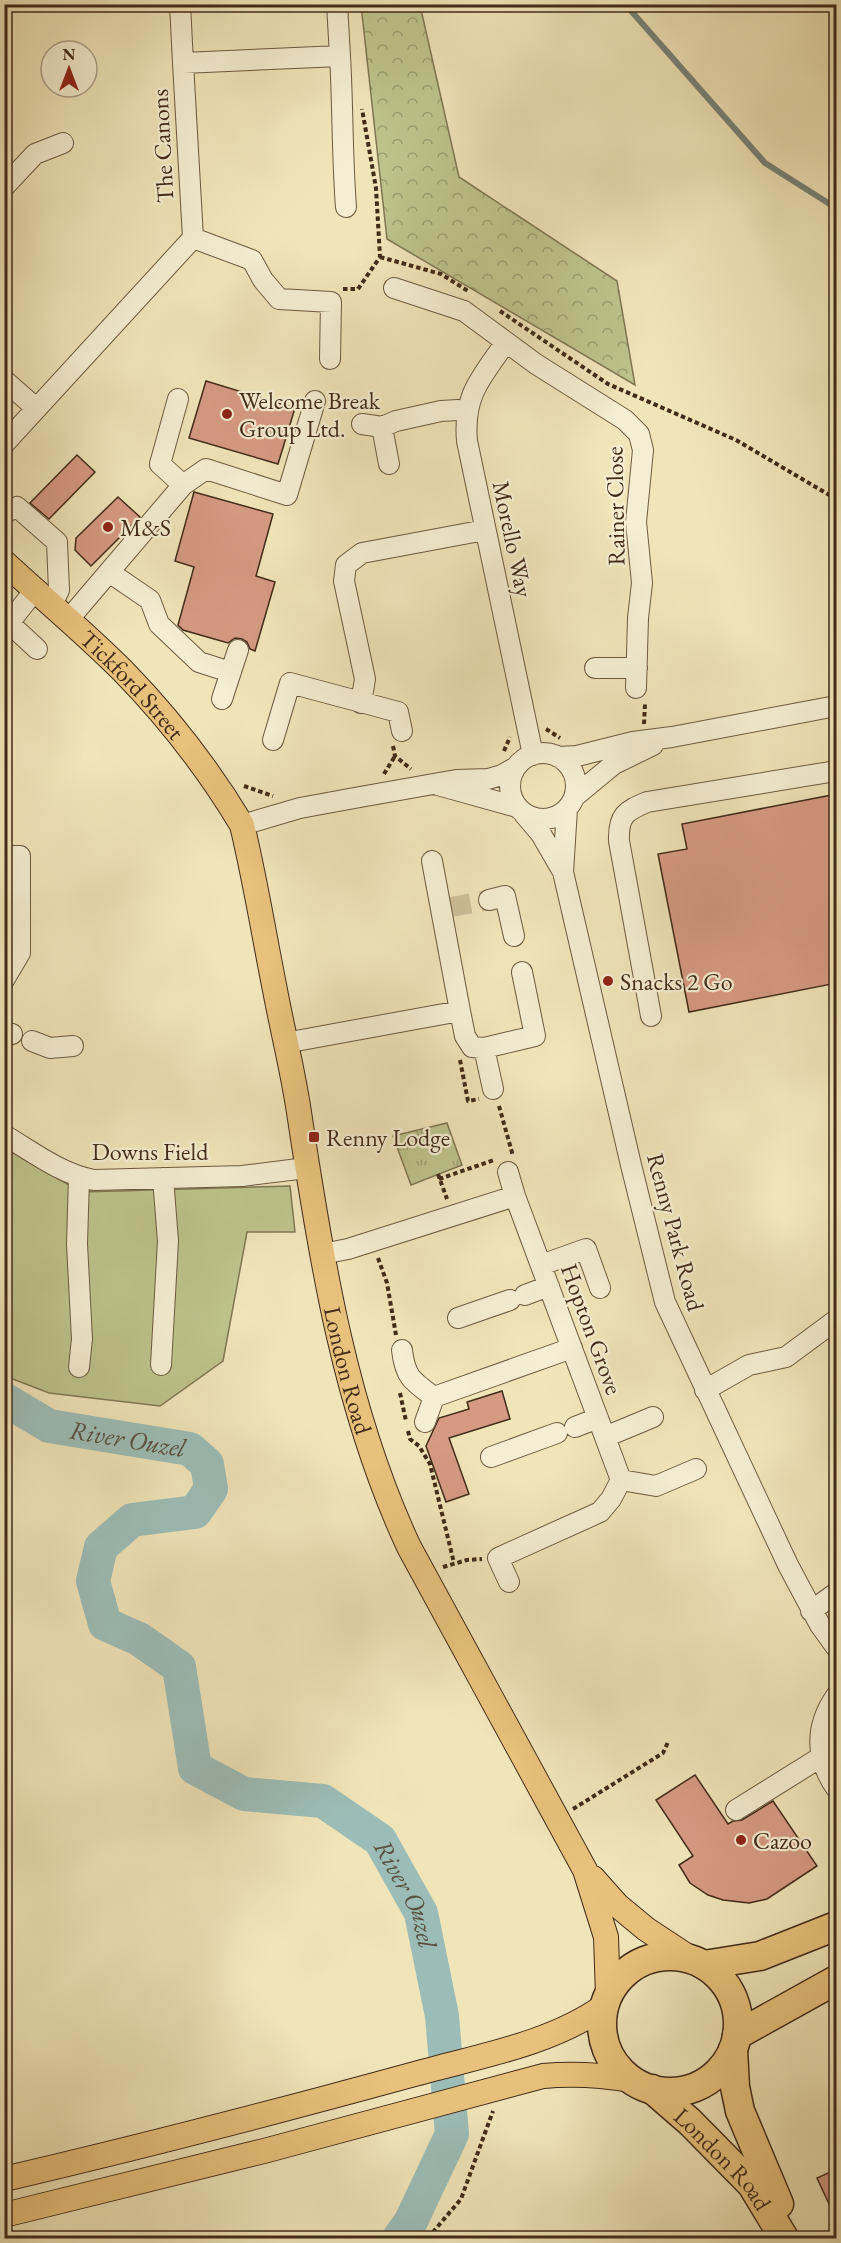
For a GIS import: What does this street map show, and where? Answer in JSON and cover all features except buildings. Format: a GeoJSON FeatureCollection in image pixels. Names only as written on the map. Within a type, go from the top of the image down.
{"type":"FeatureCollection","features":[{"type":"Feature","properties":{"kind":"highway"},"geometry":{"type":"LineString","coordinates":[[697,1962],[760,1956],[837,1926]]}},
{"type":"Feature","properties":{"kind":"highway"},"geometry":{"type":"LineString","coordinates":[[661,1956],[679,1956],[697,1962],[721,1979],[732,1997],[737,2016],[735,2042],[720,2069],[704,2082],[674,2092],[642,2085],[612,2060],[606,2048],[602,2034],[606,2001],[622,1975],[640,1962],[661,1956]]}},
{"type":"Feature","properties":{"kind":"highway"},"geometry":{"type":"LineString","coordinates":[[735,2042],[837,1980]]}},
{"type":"Feature","properties":{"kind":"highway","name":"London Road"},"geometry":{"type":"LineString","coordinates":[[735,2042],[735,2087],[740,2111],[793,2238]]}},
{"type":"Feature","properties":{"kind":"highway","name":"London Road"},"geometry":{"type":"LineString","coordinates":[[642,2085],[696,2128],[752,2185],[784,2238]]}},
{"type":"Feature","properties":{"kind":"main road","name":"Tickford Street"},"geometry":{"type":"LineString","coordinates":[[4,562],[122,671],[151,703],[223,793],[242,825]]}},
{"type":"Feature","properties":{"kind":"main road","name":"London Road"},"geometry":{"type":"LineString","coordinates":[[242,825],[300,1117],[306,1168],[322,1254],[344,1362],[369,1449],[388,1502],[423,1575],[585,1870],[606,1937],[606,2001]]}},
{"type":"Feature","properties":{"kind":"main road","name":"London Road"},"geometry":{"type":"LineString","coordinates":[[585,1870],[617,1905],[646,1929],[697,1962]]}},
{"type":"Feature","properties":{"kind":"main road"},"geometry":{"type":"LineString","coordinates":[[4,2179],[254,2118],[508,2048],[566,2029],[606,2001]]}},
{"type":"Feature","properties":{"kind":"main road"},"geometry":{"type":"LineString","coordinates":[[4,2215],[264,2151],[510,2084],[567,2074],[599,2074],[642,2085]]}},
{"type":"Feature","properties":{"kind":"street"},"geometry":{"type":"LineString","coordinates":[[180,4],[183,63]]}},
{"type":"Feature","properties":{"kind":"street"},"geometry":{"type":"LineString","coordinates":[[337,4],[346,207]]}},
{"type":"Feature","properties":{"kind":"street","name":"The Canons"},"geometry":{"type":"LineString","coordinates":[[193,238],[183,63],[340,56]]}},
{"type":"Feature","properties":{"kind":"street"},"geometry":{"type":"LineString","coordinates":[[4,188],[35,154],[63,143]]}},
{"type":"Feature","properties":{"kind":"street"},"geometry":{"type":"LineString","coordinates":[[4,444],[193,238],[252,260],[263,280],[279,299],[331,302],[330,359]]}},
{"type":"Feature","properties":{"kind":"street","name":"Rainer Close"},"geometry":{"type":"LineString","coordinates":[[394,288],[464,311],[536,364],[626,420],[639,434],[643,450],[636,522],[642,583],[636,688]]}},
{"type":"Feature","properties":{"kind":"street","name":"Morello Way"},"geometry":{"type":"LineString","coordinates":[[506,342],[470,398],[466,412],[467,441],[533,754]]}},
{"type":"Feature","properties":{"kind":"street"},"geometry":{"type":"LineString","coordinates":[[4,380],[36,408]]}},
{"type":"Feature","properties":{"kind":"street"},"geometry":{"type":"LineString","coordinates":[[178,399],[160,464],[183,485]]}},
{"type":"Feature","properties":{"kind":"street"},"geometry":{"type":"LineString","coordinates":[[37,649],[9,623],[52,605],[109,572],[183,485],[206,469],[287,495],[315,401]]}},
{"type":"Feature","properties":{"kind":"street"},"geometry":{"type":"LineString","coordinates":[[362,424],[382,427],[396,421],[441,411],[466,412]]}},
{"type":"Feature","properties":{"kind":"street"},"geometry":{"type":"LineString","coordinates":[[382,427],[390,464]]}},
{"type":"Feature","properties":{"kind":"street"},"geometry":{"type":"LineString","coordinates":[[4,513],[17,507],[57,542],[59,590],[52,605]]}},
{"type":"Feature","properties":{"kind":"street"},"geometry":{"type":"LineString","coordinates":[[361,704],[365,679],[344,581],[346,565],[362,553],[485,530]]}},
{"type":"Feature","properties":{"kind":"street"},"geometry":{"type":"LineString","coordinates":[[109,572],[150,600],[159,624],[199,662],[231,672]]}},
{"type":"Feature","properties":{"kind":"street"},"geometry":{"type":"LineString","coordinates":[[222,699],[238,650]]}},
{"type":"Feature","properties":{"kind":"street"},"geometry":{"type":"LineString","coordinates":[[595,668],[637,668]]}},
{"type":"Feature","properties":{"kind":"street"},"geometry":{"type":"LineString","coordinates":[[273,740],[290,683],[361,704],[398,712],[402,731]]}},
{"type":"Feature","properties":{"kind":"street"},"geometry":{"type":"LineString","coordinates":[[242,825],[300,808],[466,778],[495,777],[502,775],[533,754],[542,753],[558,757],[578,756],[633,742],[672,737],[837,706]]}},
{"type":"Feature","properties":{"kind":"street"},"geometry":{"type":"LineString","coordinates":[[435,784],[521,811],[539,819],[546,819],[561,814],[570,803],[614,764],[672,737]]}},
{"type":"Feature","properties":{"kind":"street"},"geometry":{"type":"LineString","coordinates":[[558,757],[566,762],[575,778],[570,803]]}},
{"type":"Feature","properties":{"kind":"street"},"geometry":{"type":"LineString","coordinates":[[516,766],[512,774],[510,792],[521,811]]}},
{"type":"Feature","properties":{"kind":"street"},"geometry":{"type":"LineString","coordinates":[[651,1016],[620,841],[621,820],[627,810],[647,802],[837,771]]}},
{"type":"Feature","properties":{"kind":"street","name":"Renny Park Road"},"geometry":{"type":"LineString","coordinates":[[563,872],[570,803]]}},
{"type":"Feature","properties":{"kind":"street","name":"Renny Park Road"},"geometry":{"type":"LineString","coordinates":[[521,811],[541,834],[563,872],[656,1269],[668,1308],[812,1611],[837,1647]]}},
{"type":"Feature","properties":{"kind":"street"},"geometry":{"type":"LineString","coordinates":[[4,856],[20,856],[20,953],[4,980]]}},
{"type":"Feature","properties":{"kind":"street"},"geometry":{"type":"LineString","coordinates":[[432,861],[446,908],[465,1036],[472,1047],[484,1048],[535,1036],[522,972]]}},
{"type":"Feature","properties":{"kind":"street"},"geometry":{"type":"LineString","coordinates":[[489,900],[505,896],[514,936]]}},
{"type":"Feature","properties":{"kind":"street"},"geometry":{"type":"LineString","coordinates":[[285,1043],[460,1011]]}},
{"type":"Feature","properties":{"kind":"street"},"geometry":{"type":"LineString","coordinates":[[32,1041],[50,1048],[73,1046]]}},
{"type":"Feature","properties":{"kind":"street"},"geometry":{"type":"LineString","coordinates":[[484,1048],[493,1089]]}},
{"type":"Feature","properties":{"kind":"street","name":"Downs Field"},"geometry":{"type":"LineString","coordinates":[[4,1135],[60,1169],[94,1180],[242,1176],[306,1168]]}},
{"type":"Feature","properties":{"kind":"street","name":"Hopton Grove"},"geometry":{"type":"LineString","coordinates":[[510,1163],[515,1196],[621,1480]]}},
{"type":"Feature","properties":{"kind":"street"},"geometry":{"type":"LineString","coordinates":[[79,1177],[77,1244],[82,1339],[80,1367]]}},
{"type":"Feature","properties":{"kind":"street"},"geometry":{"type":"LineString","coordinates":[[161,1365],[168,1241],[163,1178]]}},
{"type":"Feature","properties":{"kind":"street"},"geometry":{"type":"LineString","coordinates":[[322,1254],[348,1249],[515,1196]]}},
{"type":"Feature","properties":{"kind":"street"},"geometry":{"type":"LineString","coordinates":[[541,1265],[586,1249],[600,1288]]}},
{"type":"Feature","properties":{"kind":"street"},"geometry":{"type":"LineString","coordinates":[[458,1318],[549,1286]]}},
{"type":"Feature","properties":{"kind":"street"},"geometry":{"type":"LineString","coordinates":[[705,1390],[749,1365],[786,1357],[837,1320]]}},
{"type":"Feature","properties":{"kind":"street"},"geometry":{"type":"LineString","coordinates":[[434,1397],[572,1348]]}},
{"type":"Feature","properties":{"kind":"street"},"geometry":{"type":"LineString","coordinates":[[402,1350],[404,1368],[412,1381],[434,1397]]}},
{"type":"Feature","properties":{"kind":"street"},"geometry":{"type":"LineString","coordinates":[[425,1422],[434,1397]]}},
{"type":"Feature","properties":{"kind":"street"},"geometry":{"type":"LineString","coordinates":[[605,1437],[653,1417]]}},
{"type":"Feature","properties":{"kind":"street"},"geometry":{"type":"LineString","coordinates":[[490,1457],[598,1418]]}},
{"type":"Feature","properties":{"kind":"street"},"geometry":{"type":"LineString","coordinates":[[509,1582],[498,1558],[600,1512],[611,1499],[621,1480],[656,1486],[696,1469]]}},
{"type":"Feature","properties":{"kind":"street"},"geometry":{"type":"LineString","coordinates":[[812,1611],[837,1593]]}},
{"type":"Feature","properties":{"kind":"street"},"geometry":{"type":"LineString","coordinates":[[837,1696],[823,1723],[821,1757],[825,1769],[837,1788]]}},
{"type":"Feature","properties":{"kind":"street"},"geometry":{"type":"LineString","coordinates":[[736,1810],[821,1757]]}},
{"type":"Feature","properties":{"kind":"path"},"geometry":{"type":"LineString","coordinates":[[380,257],[441,274],[477,297]]}},
{"type":"Feature","properties":{"kind":"path"},"geometry":{"type":"LineString","coordinates":[[495,308],[608,384],[736,440],[837,500]]}},
{"type":"Feature","properties":{"kind":"path"},"geometry":{"type":"LineString","coordinates":[[636,688],[645,693],[644,729]]}},
{"type":"Feature","properties":{"kind":"path"},"geometry":{"type":"LineString","coordinates":[[385,778],[384,774],[395,756],[392,741],[402,731]]}},
{"type":"Feature","properties":{"kind":"path"},"geometry":{"type":"LineString","coordinates":[[395,756],[410,766],[413,772]]}},
{"type":"Feature","properties":{"kind":"path"},"geometry":{"type":"LineString","coordinates":[[453,1215],[438,1176],[510,1163]]}},
{"type":"Feature","properties":{"kind":"path"},"geometry":{"type":"LineString","coordinates":[[423,1575],[461,1561],[498,1558]]}},
{"type":"Feature","properties":{"kind":"path"},"geometry":{"type":"LineString","coordinates":[[557,1818],[663,1753],[668,1742]]}},
{"type":"Feature","properties":{"kind":"path"},"geometry":{"type":"LineString","coordinates":[[428,2238],[461,2199],[489,2127],[510,2084]]}},
{"type":"Feature","properties":{"kind":"green space"},"geometry":{"type":"Polygon","coordinates":[[[361,5],[420,5],[459,177],[617,281],[635,385],[387,239],[361,5]]]}},
{"type":"Feature","properties":{"kind":"green space"},"geometry":{"type":"Polygon","coordinates":[[[447,1123],[462,1165],[411,1185],[393,1136],[447,1123]]]}},
{"type":"Feature","properties":{"kind":"green space"},"geometry":{"type":"Polygon","coordinates":[[[4,1147],[81,1192],[290,1186],[295,1232],[247,1232],[223,1361],[160,1406],[49,1393],[5,1376],[4,1147]]]}},
{"type":"Feature","properties":{"kind":"waterway"},"geometry":{"type":"LineString","coordinates":[[625,4],[765,163],[836,208]]}},
{"type":"Feature","properties":{"kind":"waterway","name":"River Ouzel"},"geometry":{"type":"LineString","coordinates":[[4,1399],[49,1426],[190,1449],[207,1464],[211,1489],[195,1512],[132,1520],[101,1547],[93,1581],[105,1624],[139,1639],[179,1667],[195,1768],[244,1794],[323,1801],[380,1840],[421,1913],[442,2016],[452,2134],[411,2221],[399,2238]]}},
{"type":"Feature","properties":{"kind":"tunnel"},"geometry":{"type":"LineString","coordinates":[[451,907],[489,900]]}},
{"type":"Feature","properties":{"kind":"place","name":"Welcome Break Group Ltd."},"geometry":{"type":"Point","coordinates":[227,414]}},
{"type":"Feature","properties":{"kind":"place","name":"M&S"},"geometry":{"type":"Point","coordinates":[108,527]}},
{"type":"Feature","properties":{"kind":"place","name":"Snacks 2 Go"},"geometry":{"type":"Point","coordinates":[608,981]}},
{"type":"Feature","properties":{"kind":"place","name":"Renny Lodge"},"geometry":{"type":"Point","coordinates":[314,1137]}},
{"type":"Feature","properties":{"kind":"place","name":"Cazoo"},"geometry":{"type":"Point","coordinates":[741,1840]}}]}
